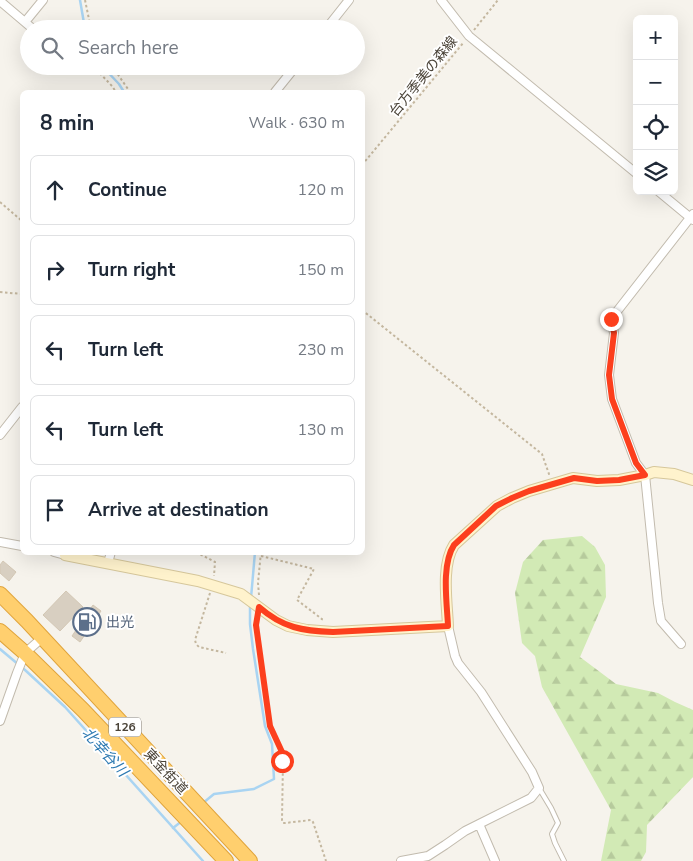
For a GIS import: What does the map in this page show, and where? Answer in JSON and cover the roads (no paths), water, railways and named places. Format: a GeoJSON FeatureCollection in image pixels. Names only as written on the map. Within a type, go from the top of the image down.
{"type":"FeatureCollection","features":[{"type":"Feature","properties":{"kind":"highway","name":"東金街道"},"geometry":{"type":"LineString","coordinates":[[0,594],[250,861]]}},
{"type":"Feature","properties":{"kind":"highway","name":"東金街道"},"geometry":{"type":"LineString","coordinates":[[0,631],[84,710],[226,861]]}},
{"type":"Feature","properties":{"kind":"street"},"geometry":{"type":"LineString","coordinates":[[27,20],[43,0]]}},
{"type":"Feature","properties":{"kind":"street"},"geometry":{"type":"LineString","coordinates":[[333,20],[349,0]]}},
{"type":"Feature","properties":{"kind":"street"},"geometry":{"type":"LineString","coordinates":[[441,0],[469,36],[633,171]]}},
{"type":"Feature","properties":{"kind":"street"},"geometry":{"type":"LineString","coordinates":[[0,1],[23,20]]}},
{"type":"Feature","properties":{"kind":"street"},"geometry":{"type":"LineString","coordinates":[[277,90],[289,75]]}},
{"type":"Feature","properties":{"kind":"street"},"geometry":{"type":"LineString","coordinates":[[663,195],[692,217],[611,319],[614,333],[609,375],[612,399],[636,463],[645,475],[658,603],[662,621],[681,644]]}},
{"type":"Feature","properties":{"kind":"street"},"geometry":{"type":"LineString","coordinates":[[0,435],[20,410]]}},
{"type":"Feature","properties":{"kind":"street"},"geometry":{"type":"LineString","coordinates":[[401,861],[428,856],[465,831],[531,798],[539,788],[532,772],[481,692],[458,663],[455,656],[448,626],[447,561],[454,545],[496,506],[529,491],[574,478],[597,481],[619,480],[654,472],[674,474],[693,480]]}},
{"type":"Feature","properties":{"kind":"street"},"geometry":{"type":"LineString","coordinates":[[0,542],[20,546]]}},
{"type":"Feature","properties":{"kind":"street"},"geometry":{"type":"LineString","coordinates":[[71,555],[212,585],[241,594],[276,620],[288,626],[319,632],[448,626]]}},
{"type":"Feature","properties":{"kind":"street"},"geometry":{"type":"LineString","coordinates":[[108,563],[110,555]]}},
{"type":"Feature","properties":{"kind":"street"},"geometry":{"type":"LineString","coordinates":[[0,721],[25,653],[42,638]]}},
{"type":"Feature","properties":{"kind":"street"},"geometry":{"type":"LineString","coordinates":[[479,824],[495,861]]}},
{"type":"Feature","properties":{"kind":"lane"},"geometry":{"type":"LineString","coordinates":[[539,788],[558,823],[552,834],[564,861]]}},
{"type":"Feature","properties":{"kind":"waterway"},"geometry":{"type":"LineString","coordinates":[[80,0],[83,20]]}},
{"type":"Feature","properties":{"kind":"waterway"},"geometry":{"type":"LineString","coordinates":[[110,75],[123,90]]}},
{"type":"Feature","properties":{"kind":"waterway"},"geometry":{"type":"LineString","coordinates":[[251,598],[255,555]]}},
{"type":"Feature","properties":{"kind":"waterway"},"geometry":{"type":"LineString","coordinates":[[203,803],[214,794],[254,789],[274,779],[272,744],[265,726],[253,649],[250,604]]}},
{"type":"Feature","properties":{"kind":"waterway","name":"北幸谷川"},"geometry":{"type":"LineString","coordinates":[[0,649],[65,707],[203,861]]}},
{"type":"Feature","properties":{"kind":"waterway"},"geometry":{"type":"LineString","coordinates":[[173,828],[182,821]]}},
{"type":"Feature","properties":{"kind":"place","name":"出光"},"geometry":{"type":"Point","coordinates":[87,622]}}]}
